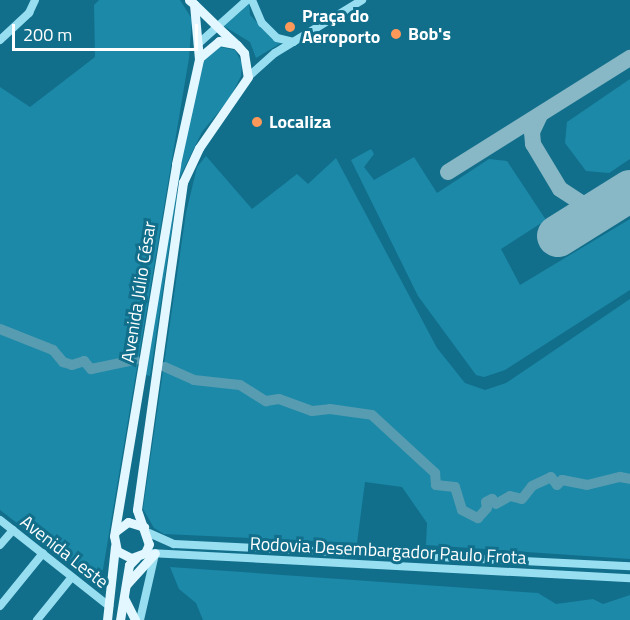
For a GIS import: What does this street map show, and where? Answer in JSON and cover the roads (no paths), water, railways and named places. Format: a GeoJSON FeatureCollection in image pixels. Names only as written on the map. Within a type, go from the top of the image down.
{"type":"FeatureCollection","features":[{"type":"Feature","properties":{"kind":"main road"},"geometry":{"type":"LineString","coordinates":[[191,2],[237,45],[247,58],[248,77]]}},
{"type":"Feature","properties":{"kind":"main road","name":"Avenida Júlio César"},"geometry":{"type":"LineString","coordinates":[[116,531],[176,164],[199,59],[191,2]]}},
{"type":"Feature","properties":{"kind":"main road"},"geometry":{"type":"LineString","coordinates":[[199,59],[204,50],[219,41],[237,45]]}},
{"type":"Feature","properties":{"kind":"main road","name":"Avenida Júlio César"},"geometry":{"type":"LineString","coordinates":[[147,531],[137,510],[183,182],[199,148],[248,77]]}},
{"type":"Feature","properties":{"kind":"main road"},"geometry":{"type":"LineString","coordinates":[[107,620],[116,531],[133,522],[147,531],[140,555],[129,565],[120,620]]}},
{"type":"Feature","properties":{"kind":"main road"},"geometry":{"type":"LineString","coordinates":[[115,546],[125,557],[140,555]]}},
{"type":"Feature","properties":{"kind":"main road"},"geometry":{"type":"LineString","coordinates":[[126,585],[155,553]]}},
{"type":"Feature","properties":{"kind":"main road"},"geometry":{"type":"LineString","coordinates":[[123,597],[135,620]]}},
{"type":"Feature","properties":{"kind":"street"},"geometry":{"type":"LineString","coordinates":[[0,40],[29,13],[35,0]]}},
{"type":"Feature","properties":{"kind":"street"},"geometry":{"type":"LineString","coordinates":[[198,44],[247,0]]}},
{"type":"Feature","properties":{"kind":"street"},"geometry":{"type":"LineString","coordinates":[[252,0],[255,13],[272,33],[284,41],[294,42]]}},
{"type":"Feature","properties":{"kind":"street","name":"Avenida Júlio César"},"geometry":{"type":"LineString","coordinates":[[248,77],[294,42],[362,0]]}},
{"type":"Feature","properties":{"kind":"street","name":"Avenida Leste"},"geometry":{"type":"LineString","coordinates":[[0,520],[109,606]]}},
{"type":"Feature","properties":{"kind":"street"},"geometry":{"type":"LineString","coordinates":[[0,545],[13,530]]}},
{"type":"Feature","properties":{"kind":"street","name":"Rodovia Desembargador Paulo Frota"},"geometry":{"type":"LineString","coordinates":[[147,531],[174,544],[630,566]]}},
{"type":"Feature","properties":{"kind":"street"},"geometry":{"type":"LineString","coordinates":[[0,606],[43,553]]}},
{"type":"Feature","properties":{"kind":"street"},"geometry":{"type":"LineString","coordinates":[[140,620],[155,553]]}},
{"type":"Feature","properties":{"kind":"street","name":"Rodovia Desembargador Paulo Frota"},"geometry":{"type":"LineString","coordinates":[[140,555],[155,553],[630,578]]}},
{"type":"Feature","properties":{"kind":"street"},"geometry":{"type":"LineString","coordinates":[[37,620],[72,577]]}},
{"type":"Feature","properties":{"kind":"waterway"},"geometry":{"type":"LineString","coordinates":[[0,329],[53,350],[63,362],[72,365],[84,361],[91,369],[135,360]]}},
{"type":"Feature","properties":{"kind":"waterway"},"geometry":{"type":"LineString","coordinates":[[165,367],[194,380],[240,385],[266,401],[279,399],[312,411],[330,409],[372,415],[435,473],[436,485],[455,487],[462,510],[478,518],[487,508],[486,502],[492,499],[496,504],[510,496],[522,499],[532,486],[551,477],[557,485],[562,480],[587,485],[620,477],[630,479]]}},
{"type":"Feature","properties":{"kind":"place","name":"Praça do Aeroporto"},"geometry":{"type":"Point","coordinates":[290,27]}},
{"type":"Feature","properties":{"kind":"place","name":"Bob's"},"geometry":{"type":"Point","coordinates":[396,34]}},
{"type":"Feature","properties":{"kind":"place","name":"Localiza"},"geometry":{"type":"Point","coordinates":[257,122]}}]}
